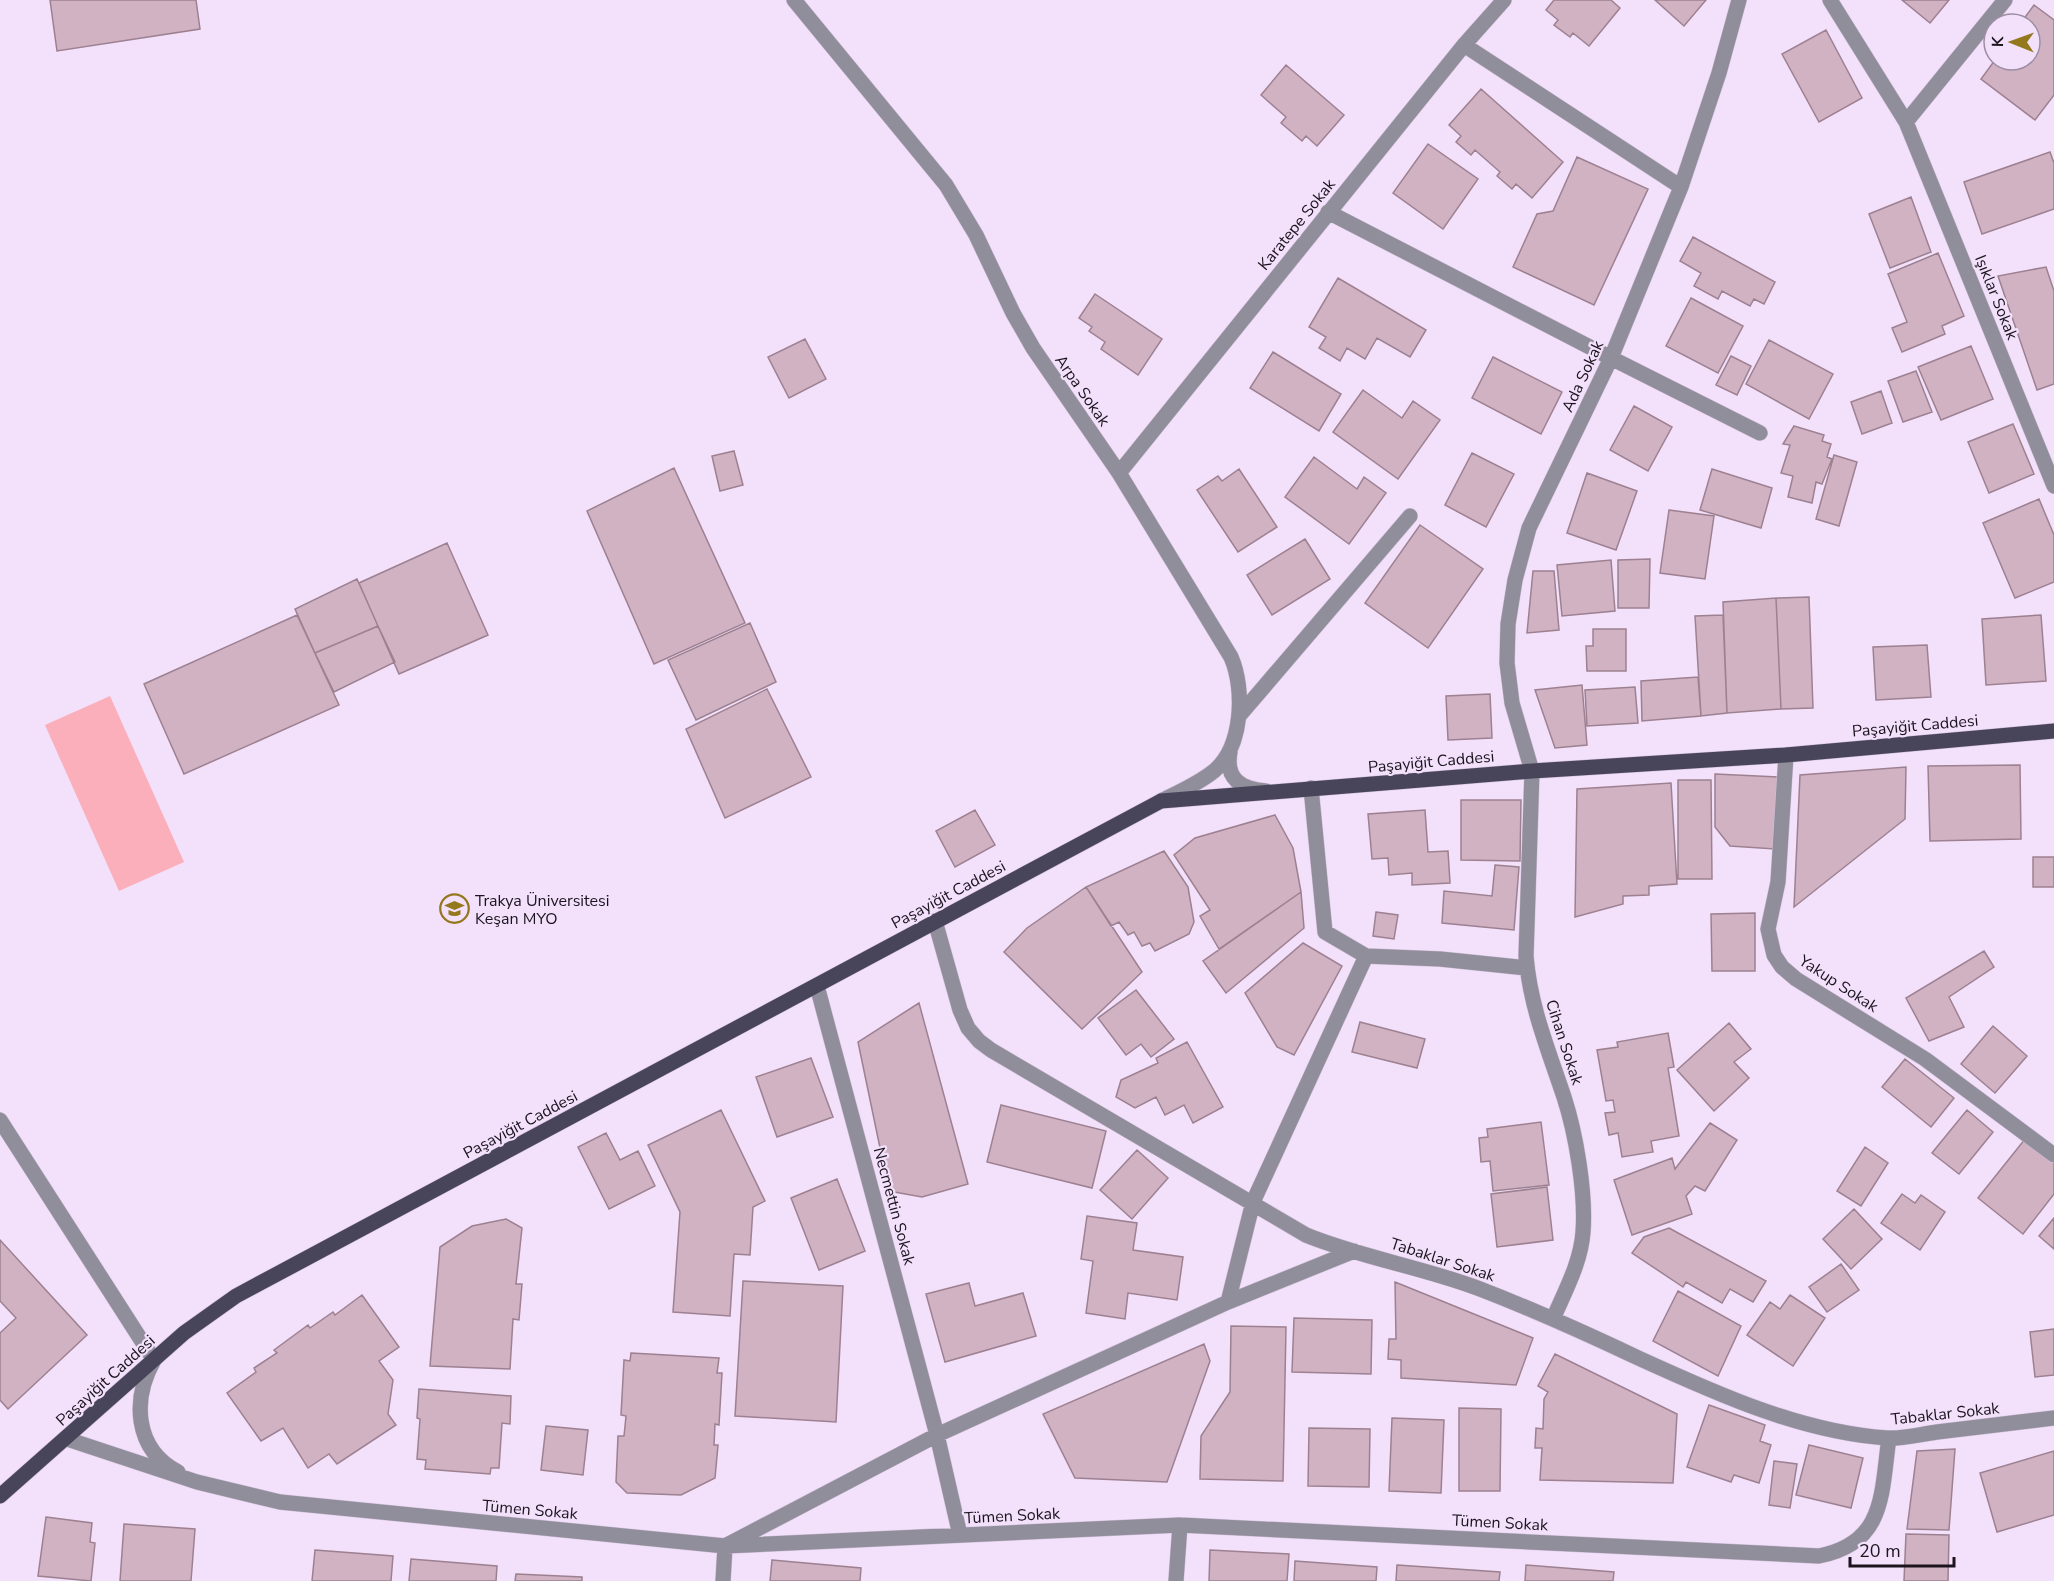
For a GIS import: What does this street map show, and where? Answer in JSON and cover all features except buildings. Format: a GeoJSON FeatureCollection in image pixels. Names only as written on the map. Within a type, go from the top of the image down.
{"type":"FeatureCollection","features":[{"type":"Feature","properties":{"kind":"main road","name":"Paşayiğit Caddesi"},"geometry":{"type":"LineString","coordinates":[[0,1496],[210,1313],[270,1277],[1161,801],[1532,771],[1786,755],[2054,731]]}},
{"type":"Feature","properties":{"kind":"street","name":"Arpa Sokak"},"geometry":{"type":"LineString","coordinates":[[795,0],[946,185],[976,235],[1013,313],[1033,348],[1119,473],[1231,657],[1239,684],[1239,716],[1232,743],[1224,759],[1214,771],[1161,801]]}},
{"type":"Feature","properties":{"kind":"street","name":"Karatepe Sokak"},"geometry":{"type":"LineString","coordinates":[[1119,473],[1328,212],[1464,45],[1504,0]]}},
{"type":"Feature","properties":{"kind":"street","name":"Ada Sokak"},"geometry":{"type":"LineString","coordinates":[[1532,771],[1512,703],[1508,663],[1508,624],[1515,580],[1529,528],[1611,358],[1681,187],[1719,73],[1739,0]]}},
{"type":"Feature","properties":{"kind":"street","name":"Işıklar Sokak"},"geometry":{"type":"LineString","coordinates":[[1830,0],[1906,122],[2054,486]]}},
{"type":"Feature","properties":{"kind":"street"},"geometry":{"type":"LineString","coordinates":[[1906,122],[2005,0]]}},
{"type":"Feature","properties":{"kind":"street"},"geometry":{"type":"LineString","coordinates":[[1464,45],[1681,187]]}},
{"type":"Feature","properties":{"kind":"street"},"geometry":{"type":"LineString","coordinates":[[1328,212],[1760,433]]}},
{"type":"Feature","properties":{"kind":"street"},"geometry":{"type":"LineString","coordinates":[[1239,716],[1410,516]]}},
{"type":"Feature","properties":{"kind":"street"},"geometry":{"type":"LineString","coordinates":[[1232,743],[1229,770],[1233,777],[1248,788],[1274,792]]}},
{"type":"Feature","properties":{"kind":"street","name":"Yakup Sokak"},"geometry":{"type":"LineString","coordinates":[[1786,755],[1778,882],[1768,929],[1771,948],[1777,962],[1796,979],[1925,1059],[2054,1155]]}},
{"type":"Feature","properties":{"kind":"street","name":"Cihan Sokak"},"geometry":{"type":"LineString","coordinates":[[1532,771],[1527,968],[1533,1006],[1565,1099],[1572,1129],[1581,1188],[1583,1232],[1573,1272],[1553,1318]]}},
{"type":"Feature","properties":{"kind":"street"},"geometry":{"type":"LineString","coordinates":[[1311,789],[1325,932],[1366,956],[1440,959],[1527,968]]}},
{"type":"Feature","properties":{"kind":"street","name":"Tabaklar Sokak"},"geometry":{"type":"LineString","coordinates":[[935,921],[960,1010],[968,1028],[979,1041],[1306,1235],[1354,1251],[1430,1271],[1478,1288],[1553,1318],[1744,1404],[1788,1418],[1839,1430],[1889,1438],[2054,1418]]}},
{"type":"Feature","properties":{"kind":"street"},"geometry":{"type":"LineString","coordinates":[[1228,1302],[1253,1202],[1366,956]]}},
{"type":"Feature","properties":{"kind":"street","name":"Necmettin Sokak"},"geometry":{"type":"LineString","coordinates":[[817,986],[937,1436],[960,1535]]}},
{"type":"Feature","properties":{"kind":"street"},"geometry":{"type":"LineString","coordinates":[[0,1120],[154,1360],[141,1388],[139,1406],[144,1432],[157,1455],[170,1467],[197,1482]]}},
{"type":"Feature","properties":{"kind":"street"},"geometry":{"type":"LineString","coordinates":[[723,1581],[725,1546],[937,1436],[1228,1302],[1354,1251]]}},
{"type":"Feature","properties":{"kind":"street","name":"Tümen Sokak"},"geometry":{"type":"LineString","coordinates":[[67,1439],[197,1482],[253,1497],[310,1506],[725,1546],[1180,1525],[1820,1556],[1849,1546],[1865,1534],[1874,1519],[1880,1501],[1889,1438]]}},
{"type":"Feature","properties":{"kind":"street"},"geometry":{"type":"LineString","coordinates":[[0,1502],[15,1484]]}},
{"type":"Feature","properties":{"kind":"street"},"geometry":{"type":"LineString","coordinates":[[1176,1581],[1180,1525]]}},
{"type":"Feature","properties":{"kind":"shaded area"},"geometry":{"type":"Polygon","coordinates":[[[110,696],[184,862],[119,891],[45,725],[110,696]]]}},
{"type":"Feature","properties":{"kind":"place","name":"Trakya Üniversitesi Keşan MYO"},"geometry":{"type":"Point","coordinates":[454,909]}}]}
